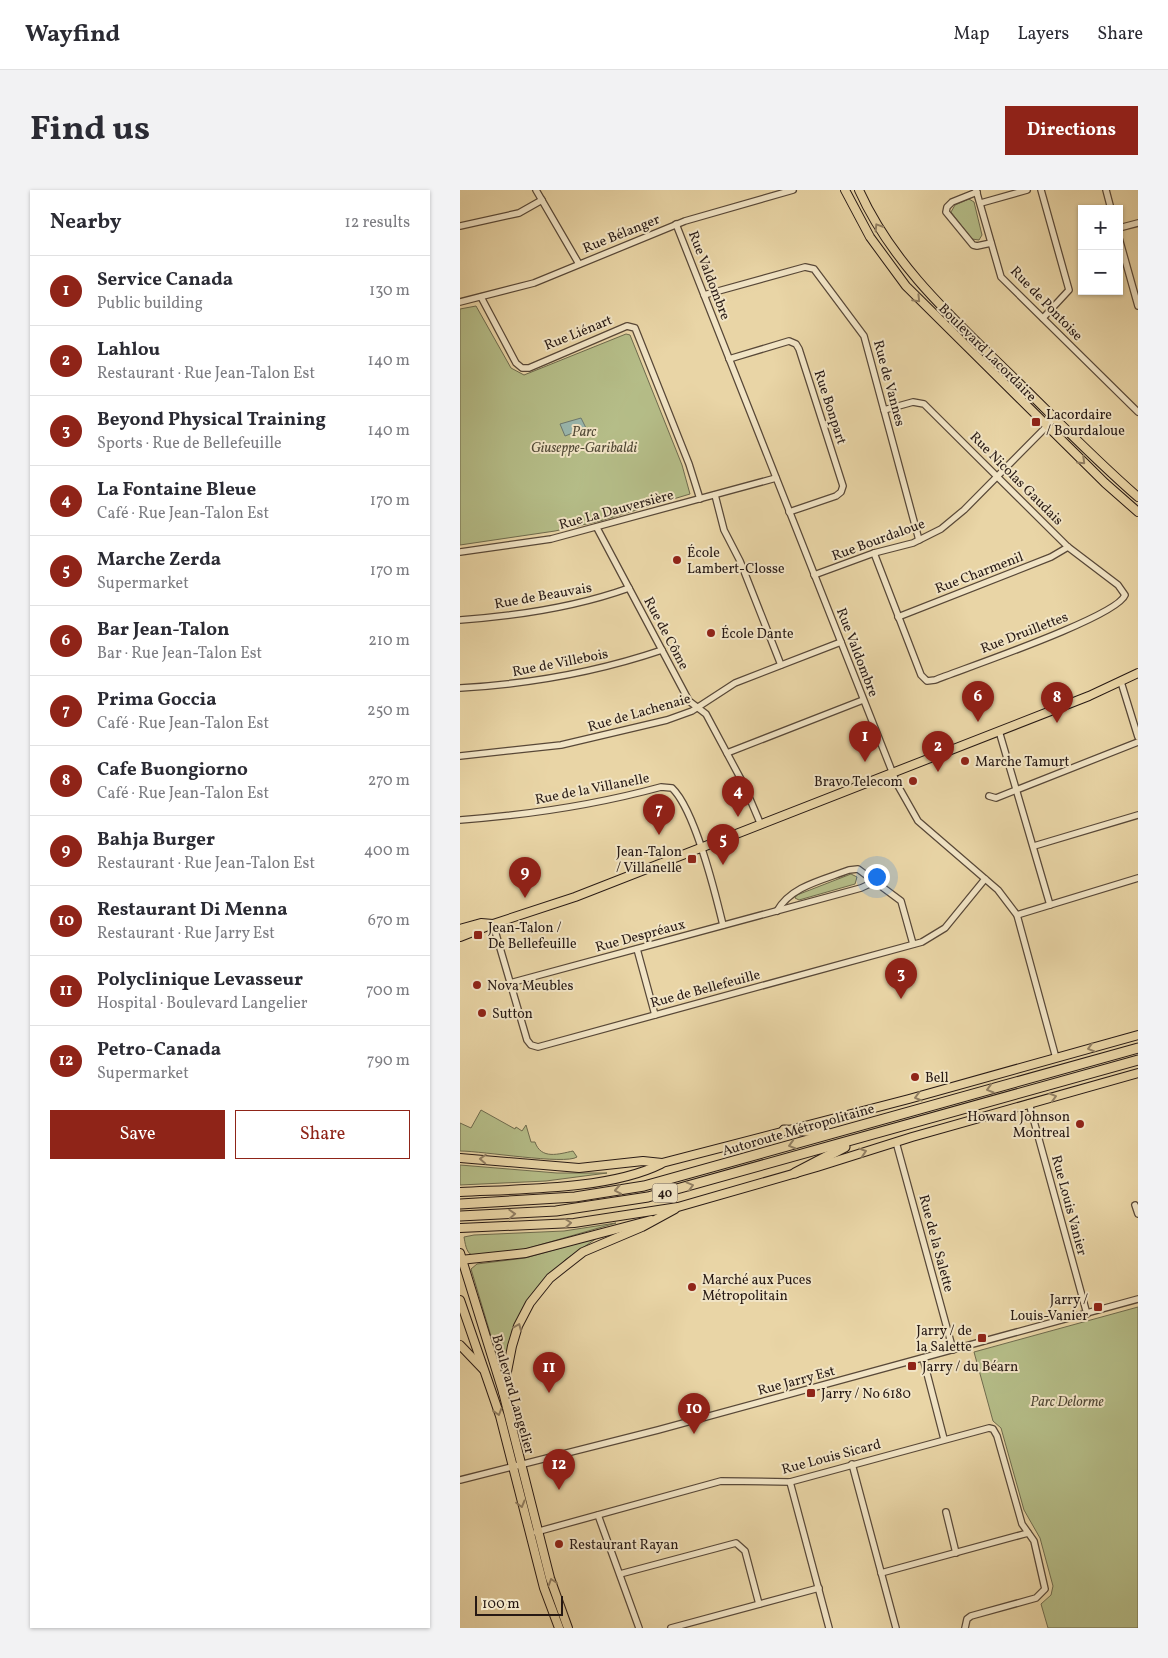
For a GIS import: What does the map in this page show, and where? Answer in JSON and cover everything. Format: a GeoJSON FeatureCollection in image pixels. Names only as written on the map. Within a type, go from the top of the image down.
{"type":"FeatureCollection","features":[{"type":"Feature","properties":{"kind":"highway","name":"Autoroute Métropolitaine"},"geometry":{"type":"LineString","coordinates":[[460,1204],[574,1197],[644,1186],[1138,1048]]}},
{"type":"Feature","properties":{"kind":"highway","name":"Autoroute Métropolitaine"},"geometry":{"type":"LineString","coordinates":[[462,1216],[562,1210],[648,1197],[1138,1060]]}},
{"type":"Feature","properties":{"kind":"highway"},"geometry":{"type":"LineString","coordinates":[[784,1130],[839,1132]]}},
{"type":"Feature","properties":{"kind":"highway"},"geometry":{"type":"LineString","coordinates":[[794,1173],[861,1138]]}},
{"type":"Feature","properties":{"kind":"main road","name":"Boulevard Lacordaire"},"geometry":{"type":"LineString","coordinates":[[845,190],[864,227],[898,277],[930,311],[1105,483],[1138,512]]}},
{"type":"Feature","properties":{"kind":"main road","name":"Boulevard Lacordaire"},"geometry":{"type":"LineString","coordinates":[[859,190],[880,230],[913,276],[1055,418],[1138,496]]}},
{"type":"Feature","properties":{"kind":"main road"},"geometry":{"type":"LineString","coordinates":[[460,937],[493,924],[552,906],[760,825],[1121,682],[1138,672]]}},
{"type":"Feature","properties":{"kind":"main road"},"geometry":{"type":"LineString","coordinates":[[460,929],[481,923],[493,924]]}},
{"type":"Feature","properties":{"kind":"main road"},"geometry":{"type":"LineString","coordinates":[[460,1192],[542,1188],[645,1171],[662,1163],[909,1099],[1138,1035]]}},
{"type":"Feature","properties":{"kind":"main road"},"geometry":{"type":"LineString","coordinates":[[464,1228],[574,1223],[678,1207],[1138,1073]]}},
{"type":"Feature","properties":{"kind":"main road"},"geometry":{"type":"LineString","coordinates":[[460,1158],[579,1168],[643,1162],[662,1163]]}},
{"type":"Feature","properties":{"kind":"main road"},"geometry":{"type":"LineString","coordinates":[[502,1392],[518,1326],[530,1303],[546,1282],[583,1252],[658,1219],[678,1207]]}},
{"type":"Feature","properties":{"kind":"main road"},"geometry":{"type":"LineString","coordinates":[[460,1258],[526,1253],[640,1222],[658,1219]]}},
{"type":"Feature","properties":{"kind":"main road","name":"Boulevard Langelier"},"geometry":{"type":"LineString","coordinates":[[460,1258],[502,1392],[550,1578],[568,1628]]}},
{"type":"Feature","properties":{"kind":"main road","name":"Boulevard Langelier"},"geometry":{"type":"LineString","coordinates":[[460,1300],[498,1409],[544,1588],[559,1628]]}},
{"type":"Feature","properties":{"kind":"main road"},"geometry":{"type":"LineString","coordinates":[[460,1345],[484,1371]]}},
{"type":"Feature","properties":{"kind":"street"},"geometry":{"type":"LineString","coordinates":[[536,190],[579,264]]}},
{"type":"Feature","properties":{"kind":"street","name":"Rue Bélanger"},"geometry":{"type":"LineString","coordinates":[[460,302],[534,283],[676,224],[773,192],[793,190]]}},
{"type":"Feature","properties":{"kind":"street"},"geometry":{"type":"LineString","coordinates":[[981,203],[1027,190]]}},
{"type":"Feature","properties":{"kind":"street"},"geometry":{"type":"LineString","coordinates":[[1041,190],[1069,290],[1043,318]]}},
{"type":"Feature","properties":{"kind":"street"},"geometry":{"type":"LineString","coordinates":[[1106,190],[1110,205]]}},
{"type":"Feature","properties":{"kind":"street"},"geometry":{"type":"LineString","coordinates":[[977,191],[952,202],[947,207],[946,212],[973,245],[991,243]]}},
{"type":"Feature","properties":{"kind":"street","name":"Rue de Pontoise"},"geometry":{"type":"LineString","coordinates":[[977,191],[1001,277],[1138,412]]}},
{"type":"Feature","properties":{"kind":"street"},"geometry":{"type":"LineString","coordinates":[[460,226],[519,213],[542,200]]}},
{"type":"Feature","properties":{"kind":"street"},"geometry":{"type":"LineString","coordinates":[[1123,227],[1138,223]]}},
{"type":"Feature","properties":{"kind":"street","name":"Rue Valdombre"},"geometry":{"type":"LineString","coordinates":[[676,224],[892,773],[906,802],[918,821],[1004,896],[1017,915],[1056,1058]]}},
{"type":"Feature","properties":{"kind":"street"},"geometry":{"type":"LineString","coordinates":[[1122,250],[1138,306]]}},
{"type":"Feature","properties":{"kind":"street","name":"Rue de Vannes"},"geometry":{"type":"LineString","coordinates":[[704,296],[805,266],[812,268],[864,336],[919,540]]}},
{"type":"Feature","properties":{"kind":"street","name":"Rue Liénart"},"geometry":{"type":"LineString","coordinates":[[481,297],[516,363],[525,369],[627,326],[635,328],[700,499]]}},
{"type":"Feature","properties":{"kind":"street","name":"Rue Bonpart"},"geometry":{"type":"LineString","coordinates":[[729,359],[789,341],[796,344],[799,349],[842,486],[841,492],[836,496],[789,512]]}},
{"type":"Feature","properties":{"kind":"street","name":"Rue Nicolas Gaudais"},"geometry":{"type":"LineString","coordinates":[[884,410],[921,402],[1068,547],[1118,585],[1124,595]]}},
{"type":"Feature","properties":{"kind":"street","name":"Rue Bourdaloue"},"geometry":{"type":"LineString","coordinates":[[814,575],[874,553],[919,540],[950,522],[998,477],[1055,418]]}},
{"type":"Feature","properties":{"kind":"street","name":"Rue La Dauversière"},"geometry":{"type":"LineString","coordinates":[[460,552],[538,542],[597,528],[776,478]]}},
{"type":"Feature","properties":{"kind":"street"},"geometry":{"type":"LineString","coordinates":[[715,495],[724,530],[740,561],[781,665]]}},
{"type":"Feature","properties":{"kind":"street","name":"Rue de Côme"},"geometry":{"type":"LineString","coordinates":[[597,528],[689,700],[706,714],[748,793],[760,825]]}},
{"type":"Feature","properties":{"kind":"street","name":"Rue Charmenil"},"geometry":{"type":"LineString","coordinates":[[898,617],[1051,557],[1068,547]]}},
{"type":"Feature","properties":{"kind":"street"},"geometry":{"type":"LineString","coordinates":[[874,553],[898,617]]}},
{"type":"Feature","properties":{"kind":"street","name":"Rue de Beauvais"},"geometry":{"type":"LineString","coordinates":[[460,620],[539,610],[601,597],[629,588]]}},
{"type":"Feature","properties":{"kind":"street","name":"Rue Druillettes"},"geometry":{"type":"LineString","coordinates":[[898,617],[921,676],[927,681],[1090,620],[1118,604],[1124,595]]}},
{"type":"Feature","properties":{"kind":"street","name":"Rue de Lachenaie"},"geometry":{"type":"LineString","coordinates":[[460,756],[535,749],[593,739],[667,720],[699,707],[735,683],[841,642]]}},
{"type":"Feature","properties":{"kind":"street","name":"Rue de Villebois"},"geometry":{"type":"LineString","coordinates":[[460,688],[517,683],[576,673],[662,650]]}},
{"type":"Feature","properties":{"kind":"street"},"geometry":{"type":"LineString","coordinates":[[1121,682],[1138,737]]}},
{"type":"Feature","properties":{"kind":"street"},"geometry":{"type":"LineString","coordinates":[[727,753],[863,700]]}},
{"type":"Feature","properties":{"kind":"street"},"geometry":{"type":"LineString","coordinates":[[999,731],[1050,905]]}},
{"type":"Feature","properties":{"kind":"street"},"geometry":{"type":"LineString","coordinates":[[990,796],[996,798],[1138,742]]}},
{"type":"Feature","properties":{"kind":"street","name":"Rue de la Villanelle"},"geometry":{"type":"LineString","coordinates":[[460,820],[542,812],[669,787],[676,793],[689,816],[701,848],[723,925]]}},
{"type":"Feature","properties":{"kind":"street"},"geometry":{"type":"LineString","coordinates":[[1034,846],[1138,815]]}},
{"type":"Feature","properties":{"kind":"street"},"geometry":{"type":"LineString","coordinates":[[777,911],[783,900],[793,892],[849,870],[858,869],[876,880],[900,901],[913,944]]}},
{"type":"Feature","properties":{"kind":"street"},"geometry":{"type":"LineString","coordinates":[[1017,915],[1138,878]]}},
{"type":"Feature","properties":{"kind":"street","name":"Rue de Bellefeuille"},"geometry":{"type":"LineString","coordinates":[[493,924],[527,1040],[534,1046],[655,1015],[913,944],[940,934],[985,879]]}},
{"type":"Feature","properties":{"kind":"street","name":"Rue Despréaux"},"geometry":{"type":"LineString","coordinates":[[510,983],[861,888],[876,880]]}},
{"type":"Feature","properties":{"kind":"street"},"geometry":{"type":"LineString","coordinates":[[637,949],[655,1015]]}},
{"type":"Feature","properties":{"kind":"street","name":"Rue Louis Vanier"},"geometry":{"type":"LineString","coordinates":[[1029,1104],[1087,1314]]}},
{"type":"Feature","properties":{"kind":"street","name":"Rue de la Salette"},"geometry":{"type":"LineString","coordinates":[[896,1142],[953,1350]]}},
{"type":"Feature","properties":{"kind":"street"},"geometry":{"type":"LineString","coordinates":[[1135,1205],[1138,1214]]}},
{"type":"Feature","properties":{"kind":"street","name":"Rue Jarry Est"},"geometry":{"type":"LineString","coordinates":[[460,1480],[512,1465],[658,1430],[1138,1299]]}},
{"type":"Feature","properties":{"kind":"street"},"geometry":{"type":"LineString","coordinates":[[923,1358],[944,1439]]}},
{"type":"Feature","properties":{"kind":"street","name":"Rue Louis Sicard"},"geometry":{"type":"LineString","coordinates":[[529,1534],[721,1481],[790,1482],[985,1428],[993,1429],[1022,1524],[1028,1533]]}},
{"type":"Feature","properties":{"kind":"street"},"geometry":{"type":"LineString","coordinates":[[852,1464],[896,1628]]}},
{"type":"Feature","properties":{"kind":"street"},"geometry":{"type":"LineString","coordinates":[[790,1482],[829,1628]]}},
{"type":"Feature","properties":{"kind":"street"},"geometry":{"type":"LineString","coordinates":[[946,1512],[956,1553]]}},
{"type":"Feature","properties":{"kind":"street"},"geometry":{"type":"LineString","coordinates":[[598,1515],[639,1628]]}},
{"type":"Feature","properties":{"kind":"street"},"geometry":{"type":"LineString","coordinates":[[881,1573],[1028,1533],[1034,1541],[1045,1589],[1036,1598],[972,1616],[967,1619],[965,1628]]}},
{"type":"Feature","properties":{"kind":"street"},"geometry":{"type":"LineString","coordinates":[[620,1574],[736,1544],[745,1551],[759,1604]]}},
{"type":"Feature","properties":{"kind":"street"},"geometry":{"type":"LineString","coordinates":[[671,1628],[818,1588]]}},
{"type":"Feature","properties":{"kind":"green space"},"geometry":{"type":"Polygon","coordinates":[[[969,199],[974,202],[982,235],[979,240],[972,239],[951,212],[955,205],[969,199]]]}},
{"type":"Feature","properties":{"kind":"green space","name":"Parc Giuseppe-Garibaldi"},"geometry":{"type":"Polygon","coordinates":[[[476,306],[511,368],[524,375],[626,334],[630,335],[682,465],[690,494],[600,521],[555,531],[460,545],[460,309],[476,306]]]}},
{"type":"Feature","properties":{"kind":"green space"},"geometry":{"type":"Polygon","coordinates":[[[851,874],[857,877],[855,884],[799,900],[795,898],[797,895],[851,874]]]}},
{"type":"Feature","properties":{"kind":"green space"},"geometry":{"type":"Polygon","coordinates":[[[481,1110],[515,1129],[516,1127],[522,1131],[526,1125],[531,1142],[535,1142],[538,1148],[546,1154],[573,1151],[577,1157],[569,1159],[541,1159],[460,1151],[460,1123],[471,1128],[481,1110]]]}},
{"type":"Feature","properties":{"kind":"green space"},"geometry":{"type":"Polygon","coordinates":[[[460,1165],[557,1173],[607,1173],[546,1181],[460,1185],[460,1165]]]}},
{"type":"Feature","properties":{"kind":"green space"},"geometry":{"type":"Polygon","coordinates":[[[616,1223],[522,1250],[472,1255],[467,1250],[464,1237],[564,1231],[616,1223]]]}},
{"type":"Feature","properties":{"kind":"green space"},"geometry":{"type":"Polygon","coordinates":[[[597,1238],[565,1260],[534,1291],[513,1330],[502,1373],[471,1269],[477,1264],[525,1258],[597,1238]]]}},
{"type":"Feature","properties":{"kind":"green space","name":"Parc Delorme"},"geometry":{"type":"Polygon","coordinates":[[[1138,1307],[1138,1628],[1048,1628],[1041,1604],[1051,1595],[1053,1586],[1040,1538],[1024,1510],[1001,1428],[993,1421],[974,1352],[1138,1307]]]}},
{"type":"Feature","properties":{"kind":"water"},"geometry":{"type":"Polygon","coordinates":[[[581,418],[586,428],[565,436],[560,424],[581,418]]]}},
{"type":"Feature","properties":{"kind":"place","name":"Lacordaire / Bourdaloue"},"geometry":{"type":"Point","coordinates":[1036,422]}},
{"type":"Feature","properties":{"kind":"place","name":"École Lambert-Closse"},"geometry":{"type":"Point","coordinates":[677,560]}},
{"type":"Feature","properties":{"kind":"place","name":"École Dante"},"geometry":{"type":"Point","coordinates":[711,633]}},
{"type":"Feature","properties":{"kind":"place","name":"Bar Jean-Talon"},"geometry":{"type":"Point","coordinates":[978,722]}},
{"type":"Feature","properties":{"kind":"place","name":"Cafe Buongiorno"},"geometry":{"type":"Point","coordinates":[1057,723]}},
{"type":"Feature","properties":{"kind":"place","name":"Marche Tamurt"},"geometry":{"type":"Point","coordinates":[965,761]}},
{"type":"Feature","properties":{"kind":"place","name":"Service Canada"},"geometry":{"type":"Point","coordinates":[865,762]}},
{"type":"Feature","properties":{"kind":"place","name":"Lahlou"},"geometry":{"type":"Point","coordinates":[938,772]}},
{"type":"Feature","properties":{"kind":"place","name":"Bravo Telecom"},"geometry":{"type":"Point","coordinates":[913,781]}},
{"type":"Feature","properties":{"kind":"place","name":"La Fontaine Bleue"},"geometry":{"type":"Point","coordinates":[738,817]}},
{"type":"Feature","properties":{"kind":"place","name":"Prima Goccia"},"geometry":{"type":"Point","coordinates":[659,835]}},
{"type":"Feature","properties":{"kind":"place","name":"Jean-Talon / Villanelle"},"geometry":{"type":"Point","coordinates":[692,859]}},
{"type":"Feature","properties":{"kind":"place","name":"Marche Zerda"},"geometry":{"type":"Point","coordinates":[723,865]}},
{"type":"Feature","properties":{"kind":"place","name":"Bahja Burger"},"geometry":{"type":"Point","coordinates":[525,898]}},
{"type":"Feature","properties":{"kind":"place","name":"Jean-Talon / De Bellefeuille"},"geometry":{"type":"Point","coordinates":[478,935]}},
{"type":"Feature","properties":{"kind":"place","name":"Nova Meubles"},"geometry":{"type":"Point","coordinates":[477,985]}},
{"type":"Feature","properties":{"kind":"place","name":"Beyond Physical Training"},"geometry":{"type":"Point","coordinates":[901,999]}},
{"type":"Feature","properties":{"kind":"place","name":"Sutton"},"geometry":{"type":"Point","coordinates":[482,1013]}},
{"type":"Feature","properties":{"kind":"place","name":"Bell"},"geometry":{"type":"Point","coordinates":[915,1077]}},
{"type":"Feature","properties":{"kind":"place","name":"Howard Johnson Montreal"},"geometry":{"type":"Point","coordinates":[1080,1124]}},
{"type":"Feature","properties":{"kind":"place","name":"Marché aux Puces Métropolitain"},"geometry":{"type":"Point","coordinates":[692,1287]}},
{"type":"Feature","properties":{"kind":"place","name":"Jarry / Louis-Vanier"},"geometry":{"type":"Point","coordinates":[1098,1307]}},
{"type":"Feature","properties":{"kind":"place","name":"Jarry / de la Salette"},"geometry":{"type":"Point","coordinates":[982,1338]}},
{"type":"Feature","properties":{"kind":"place","name":"Jarry / du Béarn"},"geometry":{"type":"Point","coordinates":[912,1366]}},
{"type":"Feature","properties":{"kind":"place","name":"Polyclinique Levasseur"},"geometry":{"type":"Point","coordinates":[549,1393]}},
{"type":"Feature","properties":{"kind":"place","name":"Jarry / No 6180"},"geometry":{"type":"Point","coordinates":[811,1393]}},
{"type":"Feature","properties":{"kind":"place","name":"Restaurant Di Menna"},"geometry":{"type":"Point","coordinates":[694,1434]}},
{"type":"Feature","properties":{"kind":"place","name":"Petro-Canada"},"geometry":{"type":"Point","coordinates":[559,1490]}},
{"type":"Feature","properties":{"kind":"place","name":"Restaurant Rayan"},"geometry":{"type":"Point","coordinates":[559,1544]}}]}
